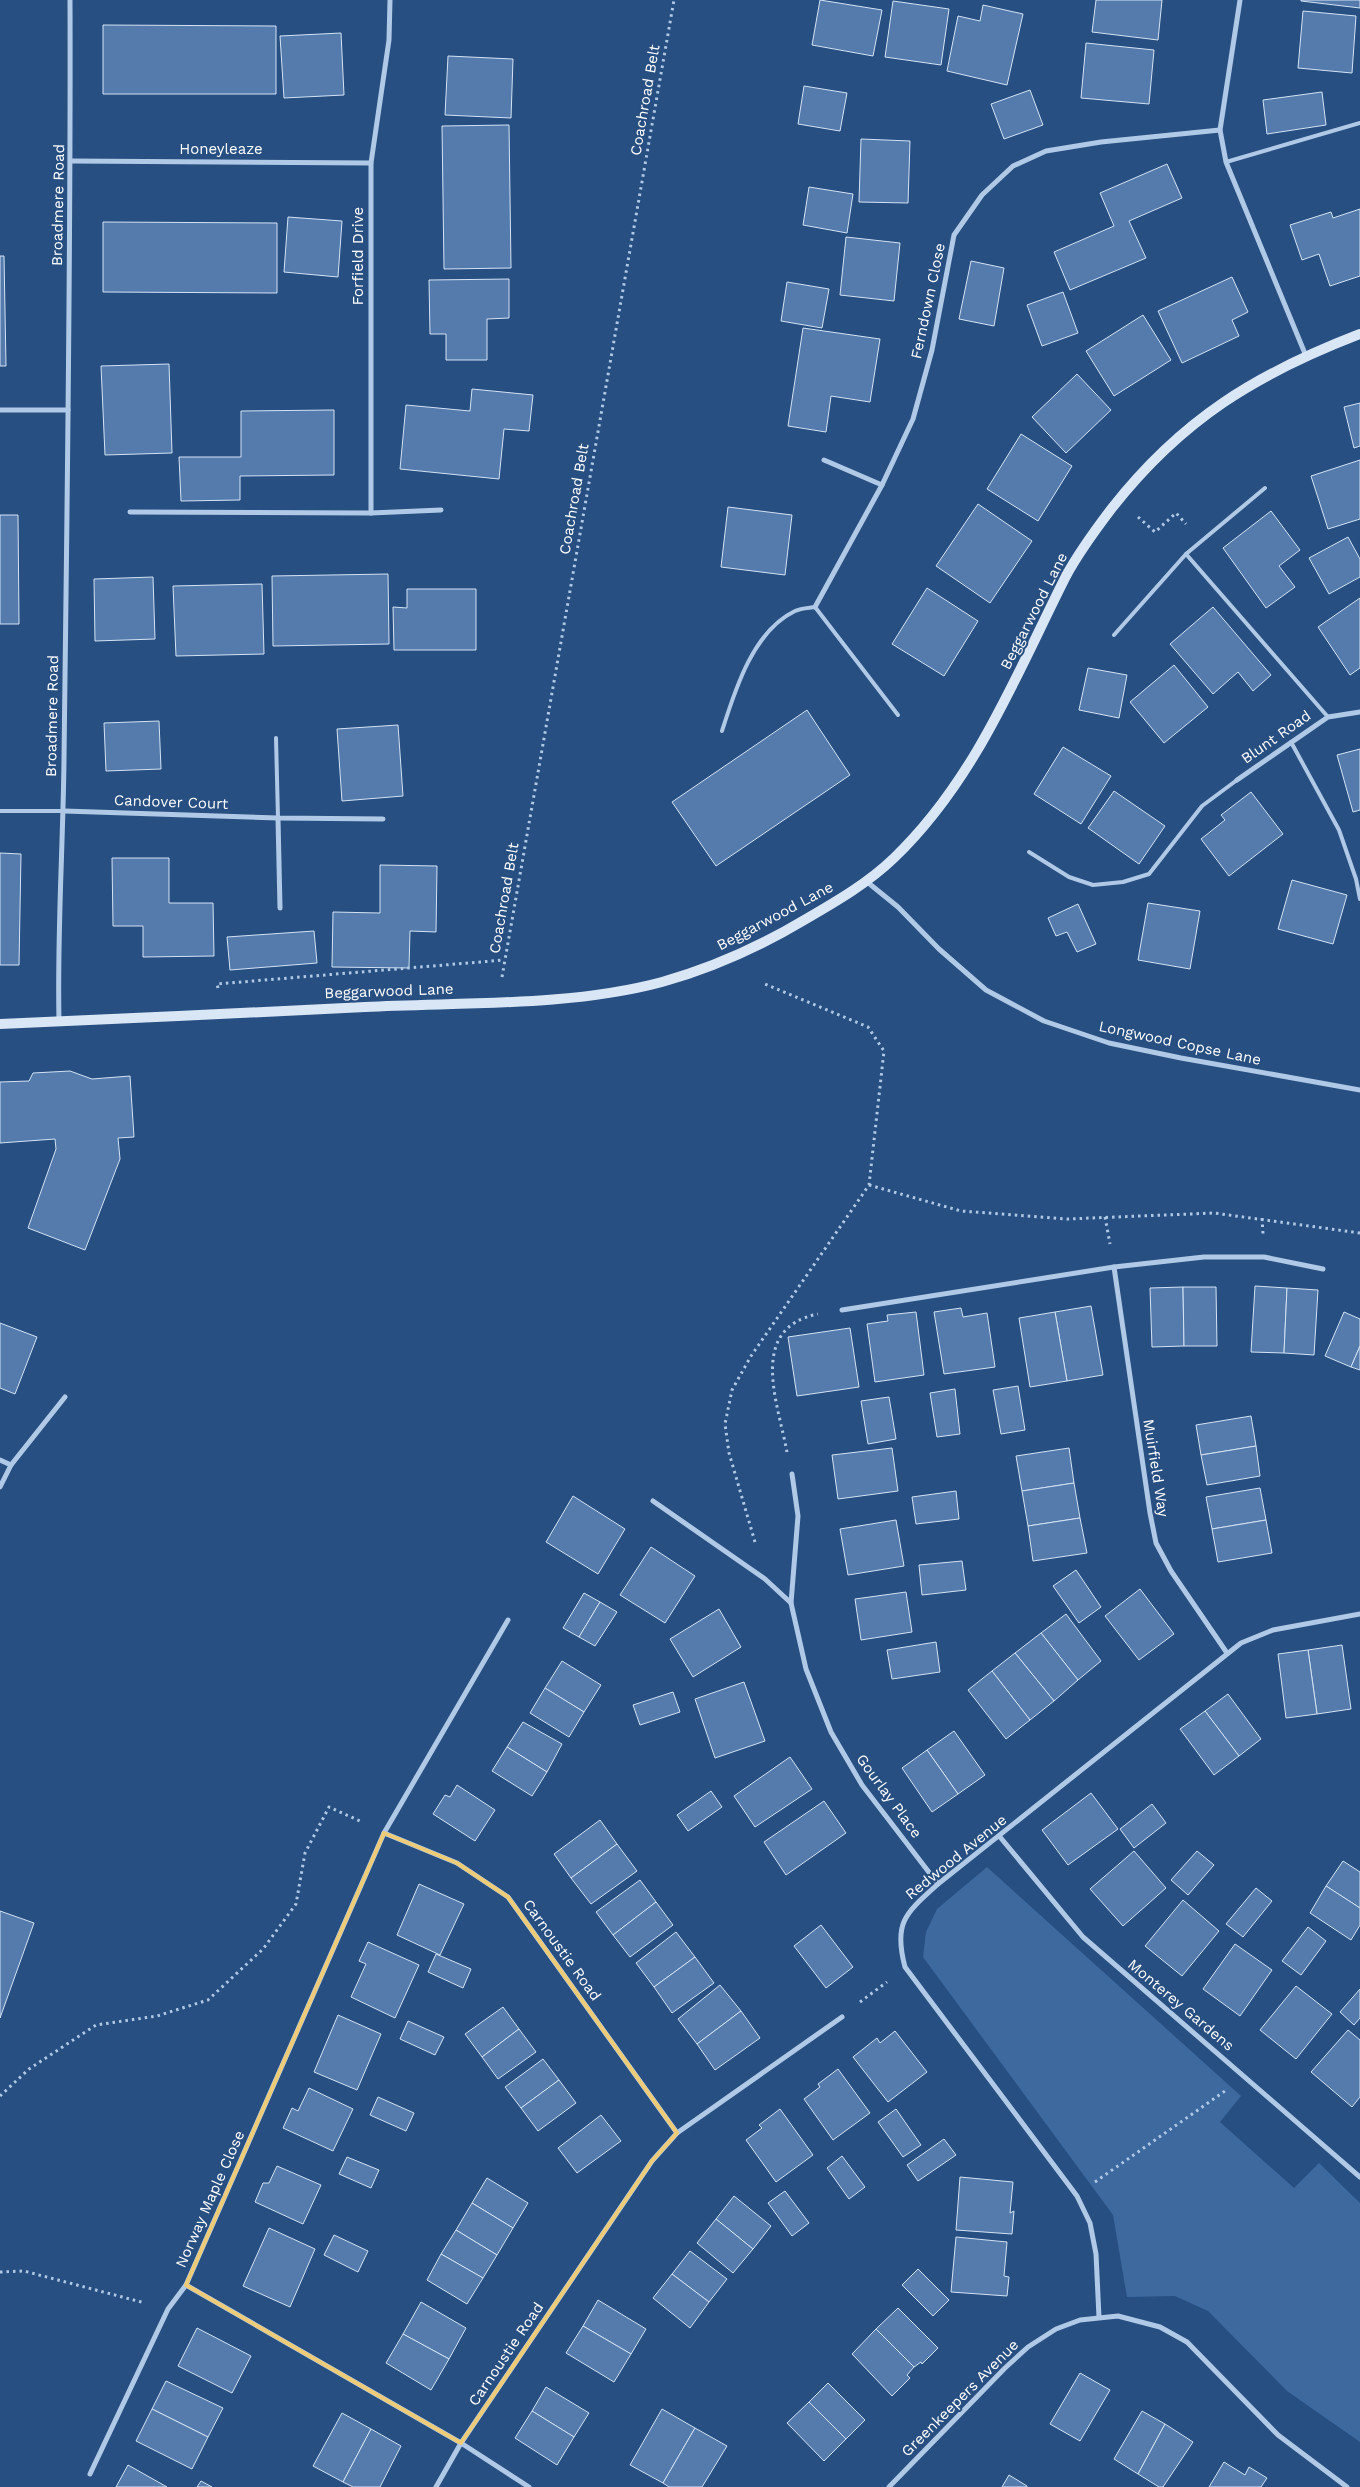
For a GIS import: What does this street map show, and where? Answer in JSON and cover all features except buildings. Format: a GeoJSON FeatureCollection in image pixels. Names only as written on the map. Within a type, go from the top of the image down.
{"type":"FeatureCollection","features":[{"type":"Feature","properties":{"kind":"street","name":"Broadmere Road"},"geometry":{"type":"LineString","coordinates":[[59,1021],[58,979],[64,811],[71,161],[70,0]]}},
{"type":"Feature","properties":{"kind":"street","name":"Forfield Drive"},"geometry":{"type":"LineString","coordinates":[[371,513],[371,163],[389,40],[390,0]]}},
{"type":"Feature","properties":{"kind":"street"},"geometry":{"type":"LineString","coordinates":[[1240,0],[1220,130],[1226,162],[1306,356]]}},
{"type":"Feature","properties":{"kind":"street","name":"Ferndown Close"},"geometry":{"type":"LineString","coordinates":[[815,607],[882,485],[914,419],[932,350],[954,235],[982,195],[1013,166],[1046,151],[1100,142],[1220,130]]}},
{"type":"Feature","properties":{"kind":"street","name":"Honeyleaze"},"geometry":{"type":"LineString","coordinates":[[71,161],[371,163]]}},
{"type":"Feature","properties":{"kind":"street","name":"Beggarwood Lane"},"geometry":{"type":"LineString","coordinates":[[0,1024],[498,1002],[613,992],[660,982],[713,965],[793,927],[866,882],[895,857],[955,785],[981,746],[1009,695],[1068,574],[1096,529],[1146,466],[1184,430],[1224,400],[1268,374],[1360,334]]}},
{"type":"Feature","properties":{"kind":"street"},"geometry":{"type":"LineString","coordinates":[[0,410],[68,410]]}},
{"type":"Feature","properties":{"kind":"street"},"geometry":{"type":"LineString","coordinates":[[824,460],[882,485]]}},
{"type":"Feature","properties":{"kind":"street"},"geometry":{"type":"LineString","coordinates":[[130,512],[371,513],[441,510]]}},
{"type":"Feature","properties":{"kind":"street","name":"Blunt Road"},"geometry":{"type":"LineString","coordinates":[[1237,780],[1328,717],[1360,712]]}},
{"type":"Feature","properties":{"kind":"street","name":"Candover Court"},"geometry":{"type":"LineString","coordinates":[[64,811],[278,818],[383,819]]}},
{"type":"Feature","properties":{"kind":"street"},"geometry":{"type":"LineString","coordinates":[[278,818],[280,908]]}},
{"type":"Feature","properties":{"kind":"street","name":"Longwood Copse Lane"},"geometry":{"type":"LineString","coordinates":[[866,882],[898,907],[939,949],[986,990],[1044,1021],[1109,1043],[1154,1053],[1360,1090]]}},
{"type":"Feature","properties":{"kind":"street"},"geometry":{"type":"LineString","coordinates":[[842,1310],[1114,1266],[1204,1257],[1264,1257],[1323,1269]]}},
{"type":"Feature","properties":{"kind":"street","name":"Muirfield Way"},"geometry":{"type":"LineString","coordinates":[[1114,1266],[1156,1543],[1171,1571],[1227,1653]]}},
{"type":"Feature","properties":{"kind":"street"},"geometry":{"type":"LineString","coordinates":[[0,1487],[11,1465],[65,1397]]}},
{"type":"Feature","properties":{"kind":"street"},"geometry":{"type":"LineString","coordinates":[[0,1460],[11,1465]]}},
{"type":"Feature","properties":{"kind":"street","name":"Gourlay Place"},"geometry":{"type":"LineString","coordinates":[[792,1474],[798,1516],[791,1603],[806,1669],[831,1732],[862,1785],[938,1884]]}},
{"type":"Feature","properties":{"kind":"street"},"geometry":{"type":"LineString","coordinates":[[653,1501],[765,1579],[791,1603]]}},
{"type":"Feature","properties":{"kind":"street","name":"Redwood Avenue"},"geometry":{"type":"LineString","coordinates":[[1099,2317],[1096,2254],[1090,2223],[1077,2196],[905,1967],[900,1948],[902,1927],[910,1909],[938,1884],[1000,1837],[1227,1653],[1241,1644],[1273,1630],[1360,1614]]}},
{"type":"Feature","properties":{"kind":"street","name":"Norway Maple Close"},"geometry":{"type":"LineString","coordinates":[[461,2444],[186,2285],[384,1832],[508,1620]]}},
{"type":"Feature","properties":{"kind":"street","name":"Carnoustie Road"},"geometry":{"type":"LineString","coordinates":[[384,1832],[457,1863],[508,1897],[677,2133]]}},
{"type":"Feature","properties":{"kind":"street","name":"Monterey Gardens"},"geometry":{"type":"LineString","coordinates":[[1000,1837],[1083,1937],[1360,2177]]}},
{"type":"Feature","properties":{"kind":"street","name":"Carnoustie Road"},"geometry":{"type":"LineString","coordinates":[[436,2487],[461,2444],[652,2162],[677,2133],[842,2017]]}},
{"type":"Feature","properties":{"kind":"street"},"geometry":{"type":"LineString","coordinates":[[90,2474],[168,2309],[186,2285]]}},
{"type":"Feature","properties":{"kind":"street","name":"Greenkeepers Avenue"},"geometry":{"type":"LineString","coordinates":[[889,2487],[1005,2368],[1028,2347],[1056,2329],[1080,2320],[1118,2316],[1160,2327],[1187,2342],[1278,2435],[1347,2487]]}},
{"type":"Feature","properties":{"kind":"street"},"geometry":{"type":"LineString","coordinates":[[461,2444],[529,2487]]}},
{"type":"Feature","properties":{"kind":"lane"},"geometry":{"type":"LineString","coordinates":[[1226,162],[1360,122]]}},
{"type":"Feature","properties":{"kind":"lane"},"geometry":{"type":"LineString","coordinates":[[1114,635],[1186,554],[1265,488]]}},
{"type":"Feature","properties":{"kind":"lane"},"geometry":{"type":"LineString","coordinates":[[1186,554],[1328,717]]}},
{"type":"Feature","properties":{"kind":"lane"},"geometry":{"type":"LineString","coordinates":[[722,731],[738,680],[767,632],[796,610],[815,607],[898,714]]}},
{"type":"Feature","properties":{"kind":"lane"},"geometry":{"type":"LineString","coordinates":[[276,738],[278,818]]}},
{"type":"Feature","properties":{"kind":"lane"},"geometry":{"type":"LineString","coordinates":[[1290,742],[1339,830],[1356,879],[1360,899]]}},
{"type":"Feature","properties":{"kind":"lane"},"geometry":{"type":"LineString","coordinates":[[1029,852],[1069,877],[1093,885],[1123,882],[1149,874],[1202,806],[1237,780]]}},
{"type":"Feature","properties":{"kind":"lane"},"geometry":{"type":"LineString","coordinates":[[0,811],[64,811]]}},
{"type":"Feature","properties":{"kind":"path","name":"Coachroad Belt"},"geometry":{"type":"LineString","coordinates":[[498,1002],[674,0]]}},
{"type":"Feature","properties":{"kind":"path"},"geometry":{"type":"LineString","coordinates":[[1119,499],[1155,532],[1176,513],[1188,526]]}},
{"type":"Feature","properties":{"kind":"path"},"geometry":{"type":"LineString","coordinates":[[217,984],[504,960]]}},
{"type":"Feature","properties":{"kind":"path"},"geometry":{"type":"LineString","coordinates":[[765,984],[868,1027],[884,1051],[869,1185],[751,1356],[732,1390],[725,1424],[729,1453],[765,1579]]}},
{"type":"Feature","properties":{"kind":"path"},"geometry":{"type":"LineString","coordinates":[[869,1185],[961,1211],[1067,1219],[1214,1213],[1360,1233]]}},
{"type":"Feature","properties":{"kind":"path"},"geometry":{"type":"LineString","coordinates":[[792,1474],[771,1369],[773,1351],[781,1334],[798,1320],[815,1314],[842,1310]]}},
{"type":"Feature","properties":{"kind":"path"},"geometry":{"type":"LineString","coordinates":[[0,2096],[29,2069],[96,2025],[157,2016],[208,2000],[263,1949],[296,1904],[305,1853],[329,1807],[384,1832]]}},
{"type":"Feature","properties":{"kind":"path"},"geometry":{"type":"LineString","coordinates":[[842,2017],[905,1967]]}},
{"type":"Feature","properties":{"kind":"path"},"geometry":{"type":"LineString","coordinates":[[1077,2196],[1245,2076]]}},
{"type":"Feature","properties":{"kind":"path"},"geometry":{"type":"LineString","coordinates":[[0,2272],[24,2271],[168,2309]]}},
{"type":"Feature","properties":{"kind":"highlighted area"},"geometry":{"type":"Polygon","coordinates":[[[384,1833],[457,1863],[508,1897],[677,2133],[652,2161],[461,2443],[186,2285],[384,1833]]]}},
{"type":"Feature","properties":{"kind":"shaded area"},"geometry":{"type":"Polygon","coordinates":[[[987,1867],[1241,2096],[1220,2122],[1294,2188],[1319,2163],[1360,2203],[1360,2442],[1287,2391],[1208,2311],[1175,2296],[1127,2297],[1113,2215],[923,1957],[926,1932],[937,1909],[987,1867]]]}}]}
